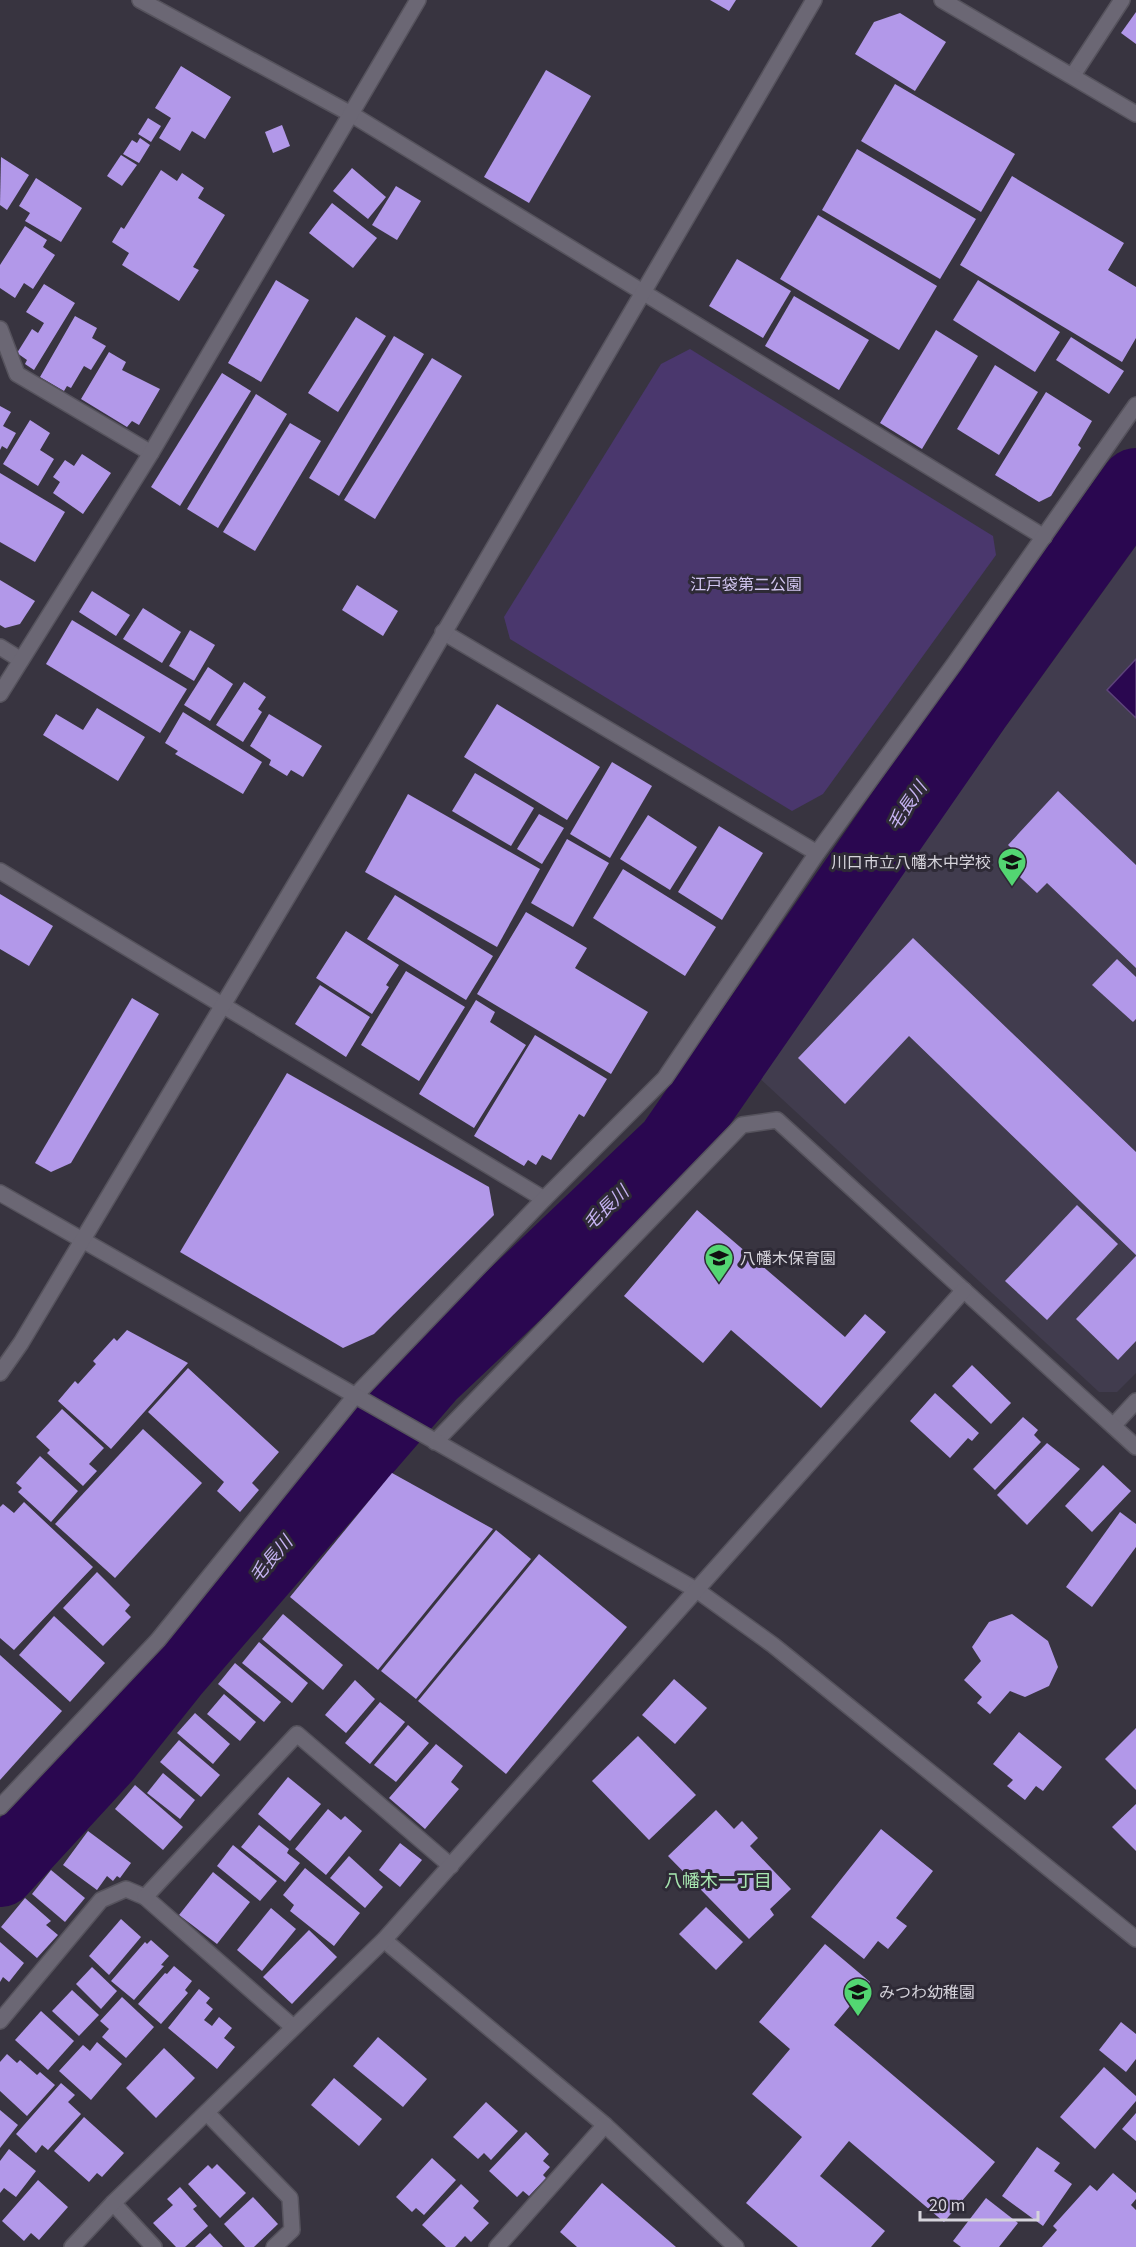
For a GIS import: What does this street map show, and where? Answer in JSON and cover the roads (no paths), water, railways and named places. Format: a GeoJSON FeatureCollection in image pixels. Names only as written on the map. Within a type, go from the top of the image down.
{"type":"FeatureCollection","features":[{"type":"Feature","properties":{"kind":"street"},"geometry":{"type":"LineString","coordinates":[[140,0],[351,114],[1044,537]]}},
{"type":"Feature","properties":{"kind":"street"},"geometry":{"type":"LineString","coordinates":[[0,694],[151,453],[418,0]]}},
{"type":"Feature","properties":{"kind":"street"},"geometry":{"type":"LineString","coordinates":[[0,1373],[82,1242],[224,1005],[814,0]]}},
{"type":"Feature","properties":{"kind":"street"},"geometry":{"type":"LineString","coordinates":[[942,0],[1136,114]]}},
{"type":"Feature","properties":{"kind":"street"},"geometry":{"type":"LineString","coordinates":[[1073,75],[1122,0]]}},
{"type":"Feature","properties":{"kind":"street"},"geometry":{"type":"LineString","coordinates":[[0,328],[17,374],[151,453]]}},
{"type":"Feature","properties":{"kind":"street"},"geometry":{"type":"LineString","coordinates":[[0,1808],[158,1640],[355,1396],[544,1199],[665,1078],[817,853],[1136,405]]}},
{"type":"Feature","properties":{"kind":"street"},"geometry":{"type":"LineString","coordinates":[[443,632],[817,853]]}},
{"type":"Feature","properties":{"kind":"street"},"geometry":{"type":"LineString","coordinates":[[0,647],[21,660]]}},
{"type":"Feature","properties":{"kind":"street"},"geometry":{"type":"LineString","coordinates":[[0,871],[544,1199]]}},
{"type":"Feature","properties":{"kind":"street"},"geometry":{"type":"LineString","coordinates":[[435,1442],[742,1125],[777,1120],[1136,1447]]}},
{"type":"Feature","properties":{"kind":"street"},"geometry":{"type":"LineString","coordinates":[[0,1194],[698,1591],[773,1645],[1136,1939]]}},
{"type":"Feature","properties":{"kind":"street"},"geometry":{"type":"LineString","coordinates":[[72,2247],[114,2203],[384,1940],[698,1591],[964,1290]]}},
{"type":"Feature","properties":{"kind":"street"},"geometry":{"type":"LineString","coordinates":[[1113,1426],[1136,1401]]}},
{"type":"Feature","properties":{"kind":"street"},"geometry":{"type":"LineString","coordinates":[[145,1897],[297,1734],[451,1866]]}},
{"type":"Feature","properties":{"kind":"street"},"geometry":{"type":"LineString","coordinates":[[0,2021],[101,1900],[126,1889],[145,1897],[293,2027]]}},
{"type":"Feature","properties":{"kind":"street"},"geometry":{"type":"LineString","coordinates":[[384,1940],[605,2125],[736,2247]]}},
{"type":"Feature","properties":{"kind":"street"},"geometry":{"type":"LineString","coordinates":[[207,2113],[290,2198],[292,2230],[274,2247]]}},
{"type":"Feature","properties":{"kind":"street"},"geometry":{"type":"LineString","coordinates":[[498,2247],[605,2125]]}},
{"type":"Feature","properties":{"kind":"street"},"geometry":{"type":"LineString","coordinates":[[114,2203],[154,2247]]}},
{"type":"Feature","properties":{"kind":"waterway","name":"毛長川"},"geometry":{"type":"LineString","coordinates":[[0,1871],[106,1756],[173,1672],[430,1375],[672,1145],[976,706],[1136,484]]}},
{"type":"Feature","properties":{"kind":"place","name":"川口市立八幡木中学校"},"geometry":{"type":"Point","coordinates":[1012,888]}},
{"type":"Feature","properties":{"kind":"place","name":"八幡木保育園"},"geometry":{"type":"Point","coordinates":[719,1284]}},
{"type":"Feature","properties":{"kind":"place","name":"みつわ幼稚園"},"geometry":{"type":"Point","coordinates":[858,2018]}},
{"type":"Feature","properties":{"kind":"district","name":"八幡木一丁目"},"geometry":{"type":"Point","coordinates":[718,1881]}},
{"type":"Feature","properties":{"kind":"park label","name":"江戸袋第二公園"},"geometry":{"type":"Point","coordinates":[746,584]}}]}
